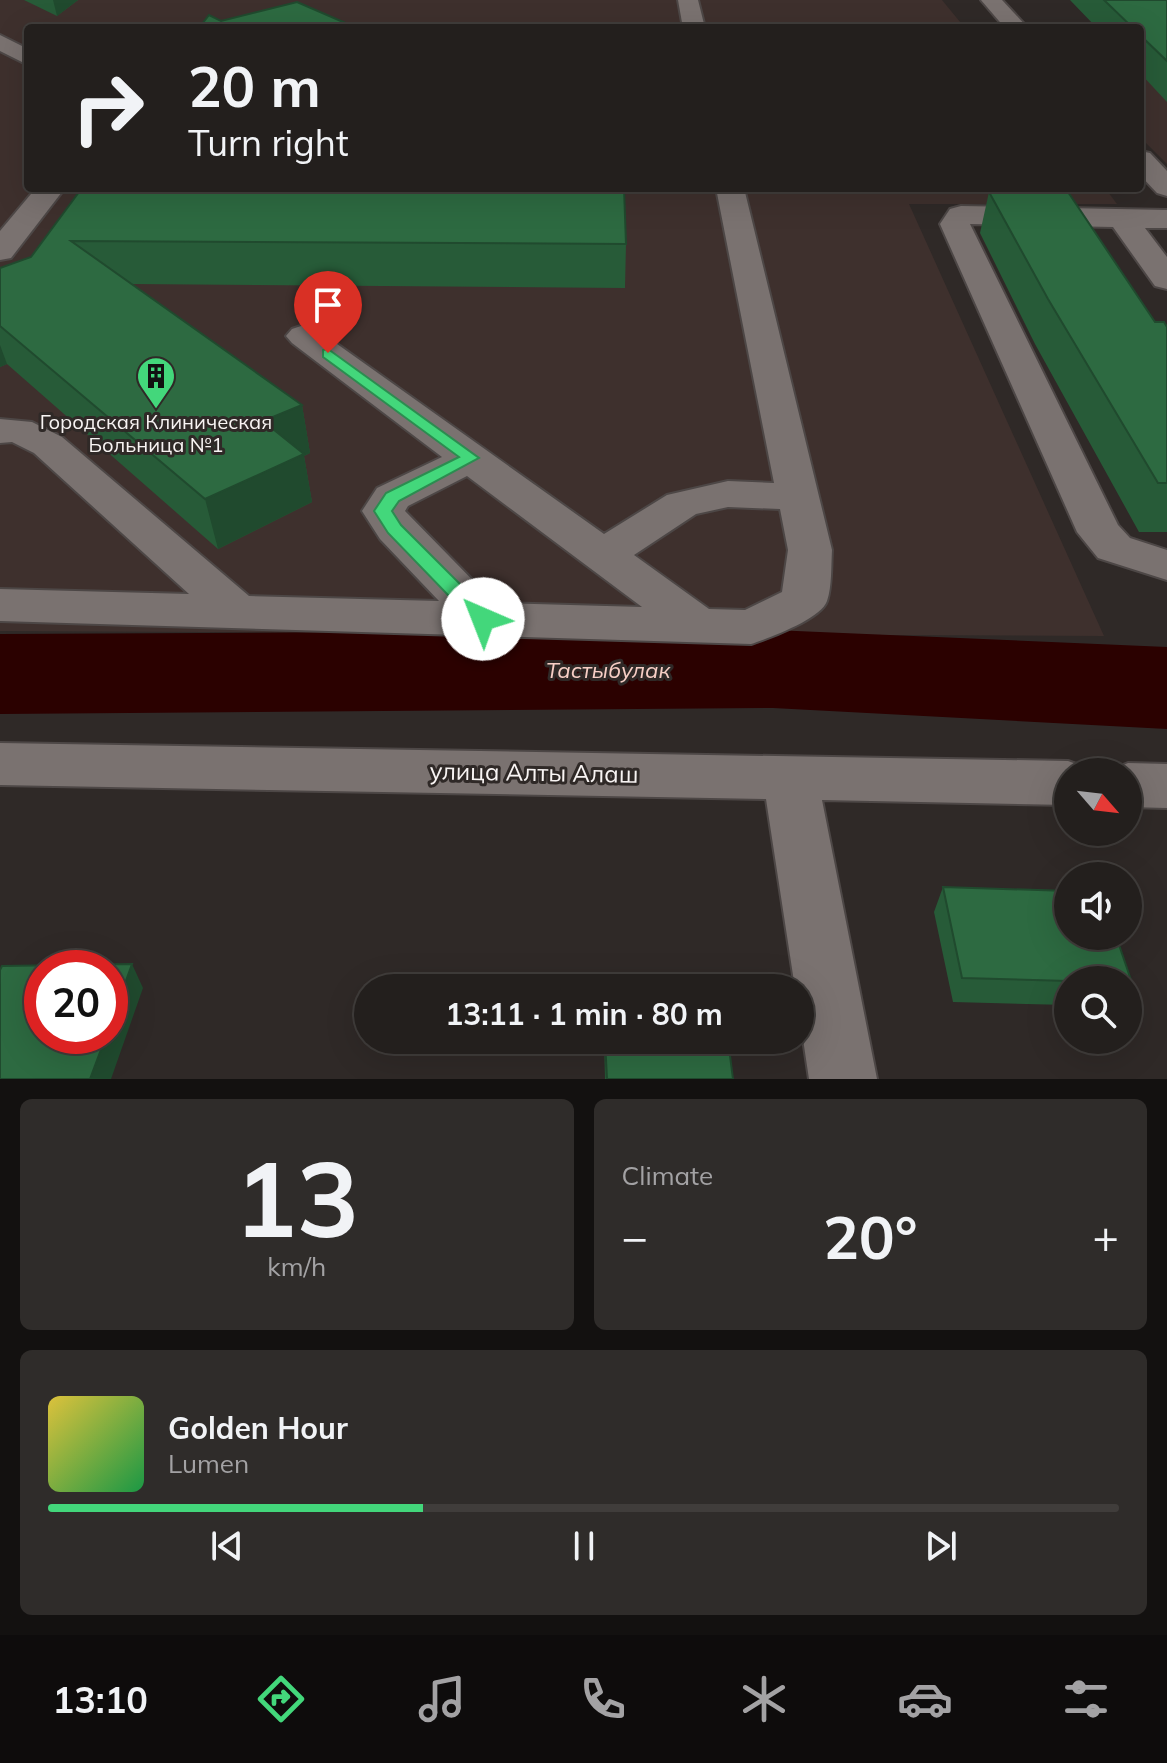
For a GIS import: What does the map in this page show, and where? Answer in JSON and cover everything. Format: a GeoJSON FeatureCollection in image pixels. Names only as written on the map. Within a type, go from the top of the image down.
{"type":"FeatureCollection","features":[{"type":"Feature","properties":{"kind":"street"},"geometry":{"type":"LineString","coordinates":[[688,0],[693,24]]}},
{"type":"Feature","properties":{"kind":"street"},"geometry":{"type":"LineString","coordinates":[[991,0],[1013,24]]}},
{"type":"Feature","properties":{"kind":"street"},"geometry":{"type":"LineString","coordinates":[[0,42],[24,56]]}},
{"type":"Feature","properties":{"kind":"street"},"geometry":{"type":"LineString","coordinates":[[1144,163],[1167,187]]}},
{"type":"Feature","properties":{"kind":"street"},"geometry":{"type":"LineString","coordinates":[[0,251],[48,192]]}},
{"type":"Feature","properties":{"kind":"street"},"geometry":{"type":"LineString","coordinates":[[0,605],[751,627],[804,601],[810,550],[731,192]]}},
{"type":"Feature","properties":{"kind":"street"},"geometry":{"type":"LineString","coordinates":[[1167,219],[961,215],[955,224],[1099,532],[1114,548],[1167,565]]}},
{"type":"Feature","properties":{"kind":"street"},"geometry":{"type":"LineString","coordinates":[[1122,218],[1167,279]]}},
{"type":"Feature","properties":{"kind":"street"},"geometry":{"type":"LineString","coordinates":[[304,336],[698,625]]}},
{"type":"Feature","properties":{"kind":"street"},"geometry":{"type":"LineString","coordinates":[[0,431],[18,430],[48,445],[238,612]]}},
{"type":"Feature","properties":{"kind":"street"},"geometry":{"type":"LineString","coordinates":[[471,458],[392,497],[383,511],[395,529],[483,619]]}},
{"type":"Feature","properties":{"kind":"street"},"geometry":{"type":"LineString","coordinates":[[603,555],[682,504],[728,494],[798,497]]}},
{"type":"Feature","properties":{"kind":"street","name":"улица Алты Алаш"},"geometry":{"type":"LineString","coordinates":[[0,764],[1054,783]]}},
{"type":"Feature","properties":{"kind":"street"},"geometry":{"type":"LineString","coordinates":[[790,777],[843,1079]]}},
{"type":"Feature","properties":{"kind":"street"},"geometry":{"type":"LineString","coordinates":[[1142,785],[1167,786]]}},
{"type":"Feature","properties":{"kind":"shaded area"},"geometry":{"type":"Polygon","coordinates":[[[0,0],[942,0],[962,24],[24,24],[24,192],[1108,192],[1117,204],[909,204],[1104,636],[0,631],[0,0]]]}},
{"type":"Feature","properties":{"kind":"shaded area"},"geometry":{"type":"Polygon","coordinates":[[[1144,45],[1167,45],[1167,164],[1144,141],[1144,45]]]}},
{"type":"Feature","properties":{"kind":"building"},"geometry":{"type":"Polygon","coordinates":[[[1104,0],[1167,0],[1167,61],[1144,39],[1144,24],[1129,24],[1104,0]]]}},
{"type":"Feature","properties":{"kind":"building"},"geometry":{"type":"Polygon","coordinates":[[[297,2],[348,24],[202,24],[209,15],[221,21],[297,2]]]}},
{"type":"Feature","properties":{"kind":"building"},"geometry":{"type":"Polygon","coordinates":[[[79,192],[624,192],[626,244],[71,241],[302,405],[263,421],[304,454],[205,499],[0,326],[0,268],[31,257],[79,192]]]}},
{"type":"Feature","properties":{"kind":"building"},"geometry":{"type":"Polygon","coordinates":[[[989,192],[1068,192],[1155,322],[1164,322],[1167,327],[1167,483],[1158,483],[1048,299],[989,192]]]}},
{"type":"Feature","properties":{"kind":"building"},"geometry":{"type":"Polygon","coordinates":[[[943,887],[1054,891],[1054,950],[1121,950],[1126,966],[1054,966],[1054,981],[962,978],[943,887]]]}},
{"type":"Feature","properties":{"kind":"building"},"geometry":{"type":"Polygon","coordinates":[[[2,966],[24,966],[24,1054],[99,1054],[90,1079],[0,1079],[2,966]]]}},
{"type":"Feature","properties":{"kind":"building"},"geometry":{"type":"Polygon","coordinates":[[[606,1054],[730,1054],[733,1079],[607,1079],[606,1054]]]}},
{"type":"Feature","properties":{"kind":"waterway","name":"Тастыбулак"},"geometry":{"type":"LineString","coordinates":[[0,674],[773,669],[1167,688]]}},
{"type":"Feature","properties":{"kind":"place","name":"Городская Клиническая Больница №1"},"geometry":{"type":"Point","coordinates":[156,410]}},
{"type":"Feature","properties":{"kind":"route"},"geometry":{"type":"LineString","coordinates":[[328,353],[471,458],[392,497],[383,511],[395,529],[483,619]]}}]}
